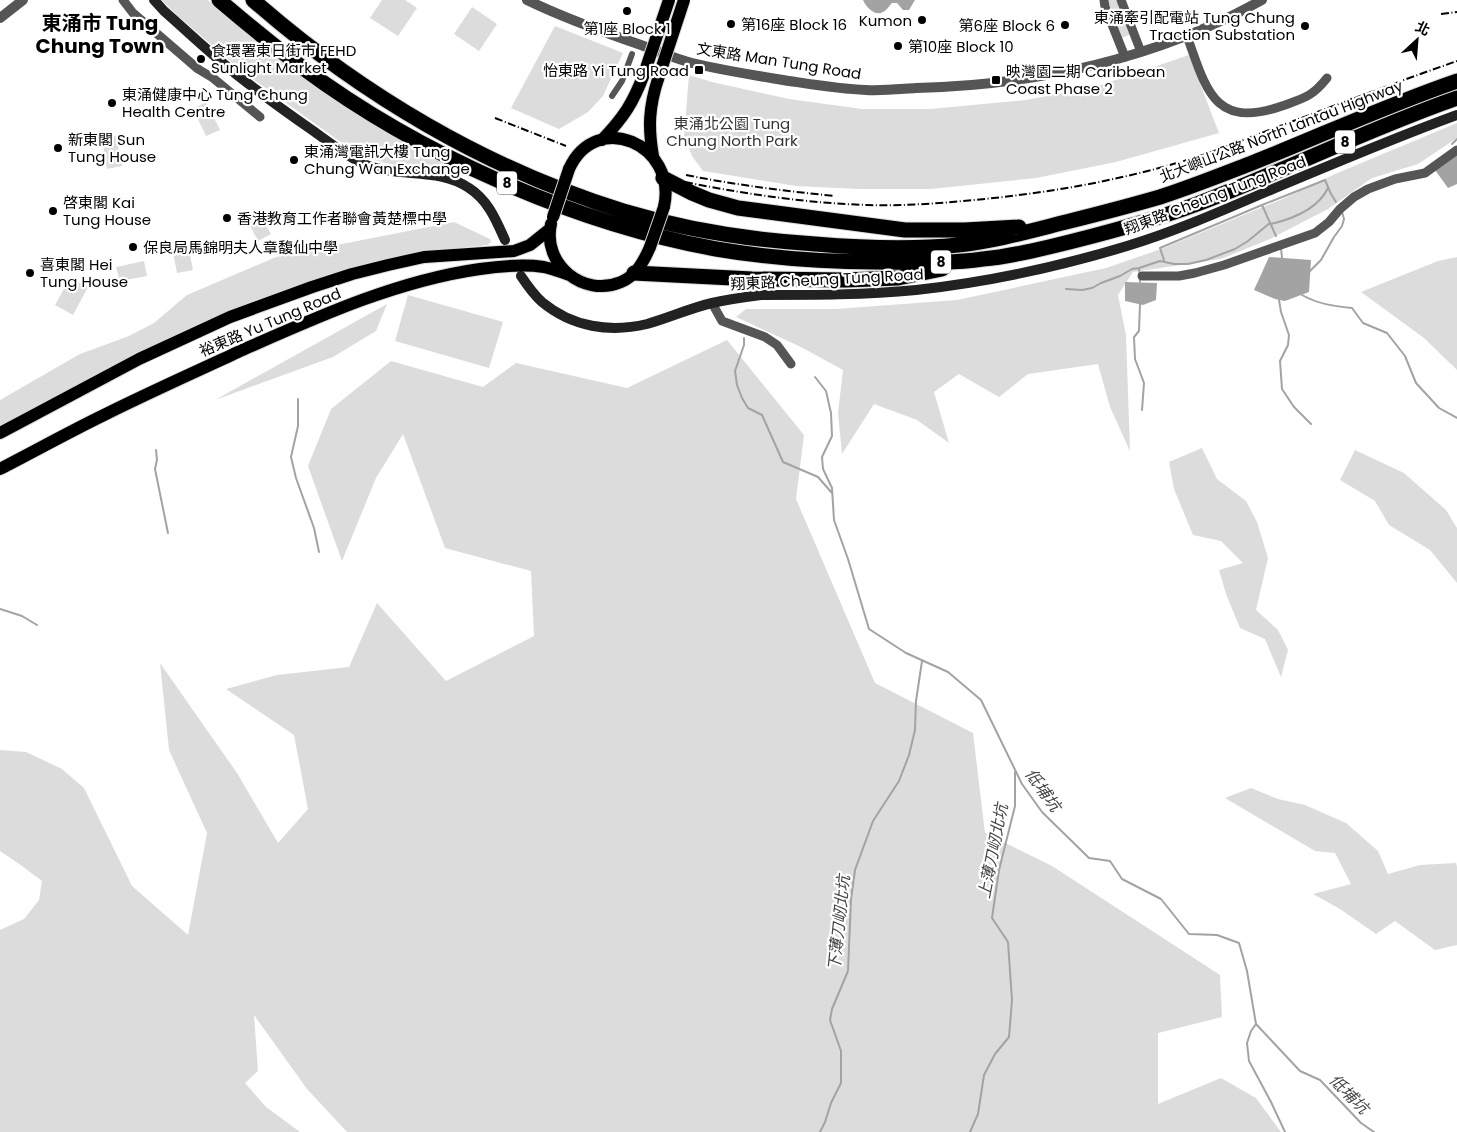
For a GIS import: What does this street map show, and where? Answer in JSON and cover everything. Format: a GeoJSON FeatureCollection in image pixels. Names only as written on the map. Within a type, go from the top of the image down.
{"type":"FeatureCollection","features":[{"type":"Feature","properties":{"kind":"highway","name":"北大嶼山公路 North Lantau Highway"},"geometry":{"type":"LineString","coordinates":[[220,0],[254,30],[303,68],[345,97],[396,128],[480,171],[534,195],[642,232],[682,242],[766,256],[858,262],[923,262],[984,259],[1054,246],[1143,222],[1192,206],[1396,120],[1457,98]]}},
{"type":"Feature","properties":{"kind":"highway","name":"北大嶼山公路 North Lantau Highway"},"geometry":{"type":"LineString","coordinates":[[253,0],[314,50],[402,110],[488,156],[552,185],[646,217],[693,228],[794,243],[875,248],[922,247],[986,241],[1100,214],[1187,188],[1457,81]]}},
{"type":"Feature","properties":{"kind":"highway"},"geometry":{"type":"LineString","coordinates":[[663,178],[692,193],[738,208],[906,230],[965,230],[1056,224]]}},
{"type":"Feature","properties":{"kind":"highway"},"geometry":{"type":"LineString","coordinates":[[634,273],[752,279],[885,279],[984,259]]}},
{"type":"Feature","properties":{"kind":"main road"},"geometry":{"type":"LineString","coordinates":[[154,0],[234,73],[287,113],[357,160],[383,170],[450,178],[467,186],[486,202],[496,218],[505,240]]}},
{"type":"Feature","properties":{"kind":"main road"},"geometry":{"type":"LineString","coordinates":[[602,140],[626,113],[636,96],[669,0]]}},
{"type":"Feature","properties":{"kind":"main road"},"geometry":{"type":"LineString","coordinates":[[653,156],[650,133],[652,104],[658,79],[684,0]]}},
{"type":"Feature","properties":{"kind":"main road","name":"翔東路 Cheung Tung Road"},"geometry":{"type":"LineString","coordinates":[[521,276],[541,301],[555,312],[572,320],[599,328],[647,324],[726,300],[762,296],[827,295],[916,290],[976,282],[1078,260],[1153,237],[1203,219],[1402,135],[1457,114]]}},
{"type":"Feature","properties":{"kind":"main road"},"geometry":{"type":"LineString","coordinates":[[617,138],[629,140],[653,156],[663,178],[666,193],[664,207],[650,247],[640,265],[634,273],[622,282],[604,286],[586,283],[570,275],[559,265],[550,244],[551,223],[569,169],[578,154],[602,140],[617,138]]}},
{"type":"Feature","properties":{"kind":"main road","name":"裕東路 Yu Tung Road"},"geometry":{"type":"LineString","coordinates":[[0,433],[139,359],[230,317],[320,284],[388,265],[424,257],[514,251],[530,244],[551,223]]}},
{"type":"Feature","properties":{"kind":"main road","name":"裕東路 Yu Tung Road"},"geometry":{"type":"LineString","coordinates":[[0,469],[103,415],[164,386],[305,322],[383,293],[425,280],[501,267],[545,268],[570,275]]}},
{"type":"Feature","properties":{"kind":"street"},"geometry":{"type":"LineString","coordinates":[[0,18],[24,0]]}},
{"type":"Feature","properties":{"kind":"street"},"geometry":{"type":"LineString","coordinates":[[123,0],[133,13],[198,69],[213,78],[260,117]]}},
{"type":"Feature","properties":{"kind":"street","name":"文東路 Man Tung Road"},"geometry":{"type":"LineString","coordinates":[[527,0],[612,36],[691,63],[752,75],[867,90],[954,87],[1002,82],[1086,68],[1187,36],[1236,15],[1262,0]]}},
{"type":"Feature","properties":{"kind":"street"},"geometry":{"type":"LineString","coordinates":[[1104,0],[1125,57]]}},
{"type":"Feature","properties":{"kind":"street"},"geometry":{"type":"LineString","coordinates":[[1121,0],[1141,52]]}},
{"type":"Feature","properties":{"kind":"street"},"geometry":{"type":"LineString","coordinates":[[1187,36],[1210,93],[1217,102],[1234,112],[1245,114],[1266,111],[1312,95],[1327,78]]}},
{"type":"Feature","properties":{"kind":"street"},"geometry":{"type":"LineString","coordinates":[[612,96],[622,81],[632,54]]}},
{"type":"Feature","properties":{"kind":"street"},"geometry":{"type":"LineString","coordinates":[[1142,276],[1179,276],[1195,273],[1224,265],[1315,233],[1329,222],[1354,196],[1395,179],[1425,173],[1457,150]]}},
{"type":"Feature","properties":{"kind":"street"},"geometry":{"type":"LineString","coordinates":[[712,303],[722,321],[766,337],[777,345],[791,364]]}},
{"type":"Feature","properties":{"kind":"green space"},"geometry":{"type":"Polygon","coordinates":[[[161,0],[208,0],[236,25],[295,71],[357,113],[455,168],[453,171],[394,165],[374,160],[353,151],[242,71],[161,0]]]}},
{"type":"Feature","properties":{"kind":"green space"},"geometry":{"type":"Polygon","coordinates":[[[382,0],[405,0],[417,8],[398,36],[370,18],[382,0]]]}},
{"type":"Feature","properties":{"kind":"green space"},"geometry":{"type":"Polygon","coordinates":[[[1109,0],[1116,0],[1118,2],[1131,34],[1122,38],[1109,5],[1109,0]]]}},
{"type":"Feature","properties":{"kind":"green space"},"geometry":{"type":"Polygon","coordinates":[[[472,7],[497,24],[479,51],[454,34],[472,7]]]}},
{"type":"Feature","properties":{"kind":"green space"},"geometry":{"type":"Polygon","coordinates":[[[555,26],[623,53],[603,96],[588,112],[559,129],[511,108],[555,26]]]}},
{"type":"Feature","properties":{"kind":"green space","name":"東涌北公園 Tung Chung North Park"},"geometry":{"type":"Polygon","coordinates":[[[1189,55],[1219,133],[1116,162],[1036,178],[931,189],[859,189],[796,186],[703,171],[692,156],[684,136],[689,75],[789,99],[862,109],[930,109],[1026,100],[1095,87],[1189,55]]]}},
{"type":"Feature","properties":{"kind":"green space"},"geometry":{"type":"Polygon","coordinates":[[[206,102],[220,130],[206,136],[193,109],[206,102]]]}},
{"type":"Feature","properties":{"kind":"green space"},"geometry":{"type":"Polygon","coordinates":[[[1457,123],[1457,138],[1418,164],[1372,178],[1328,209],[1270,239],[1221,259],[1133,272],[1118,295],[1126,335],[1130,451],[1110,407],[1098,364],[1028,374],[999,397],[959,374],[934,392],[949,443],[917,420],[874,404],[842,454],[838,413],[843,370],[803,348],[736,317],[746,309],[836,309],[957,300],[1106,268],[1164,248],[1457,123]]]}},
{"type":"Feature","properties":{"kind":"green space"},"geometry":{"type":"Polygon","coordinates":[[[116,136],[122,166],[107,169],[102,138],[116,136]]]}},
{"type":"Feature","properties":{"kind":"green space"},"geometry":{"type":"Polygon","coordinates":[[[258,210],[271,234],[258,241],[245,216],[258,210]]]}},
{"type":"Feature","properties":{"kind":"green space"},"geometry":{"type":"Polygon","coordinates":[[[454,222],[490,239],[491,242],[488,245],[386,259],[330,275],[0,428],[0,400],[80,354],[129,336],[154,323],[187,295],[276,257],[454,222]]]}},
{"type":"Feature","properties":{"kind":"green space"},"geometry":{"type":"Polygon","coordinates":[[[187,239],[193,270],[177,273],[171,242],[187,239]]]}},
{"type":"Feature","properties":{"kind":"green space"},"geometry":{"type":"Polygon","coordinates":[[[1457,257],[1457,370],[1424,338],[1361,292],[1438,261],[1457,257]]]}},
{"type":"Feature","properties":{"kind":"green space"},"geometry":{"type":"Polygon","coordinates":[[[144,261],[147,276],[120,281],[116,267],[144,261]]]}},
{"type":"Feature","properties":{"kind":"green space"},"geometry":{"type":"Polygon","coordinates":[[[70,278],[88,287],[73,315],[55,305],[70,278]]]}},
{"type":"Feature","properties":{"kind":"green space"},"geometry":{"type":"Polygon","coordinates":[[[408,295],[503,322],[489,368],[395,341],[408,295]]]}},
{"type":"Feature","properties":{"kind":"green space"},"geometry":{"type":"Polygon","coordinates":[[[387,304],[376,331],[333,357],[215,400],[387,304]]]}},
{"type":"Feature","properties":{"kind":"green space"},"geometry":{"type":"Polygon","coordinates":[[[727,340],[804,435],[796,499],[875,683],[973,733],[985,833],[1052,866],[1220,975],[1222,1017],[1158,1033],[1158,1104],[1221,1078],[1256,1098],[1281,1132],[347,1132],[307,1089],[254,1015],[258,1071],[245,1083],[266,1107],[300,1132],[0,1132],[0,930],[24,919],[39,900],[42,881],[0,851],[0,750],[26,752],[62,769],[84,788],[132,886],[188,935],[207,833],[169,750],[160,663],[237,773],[278,843],[308,809],[294,735],[226,689],[277,675],[349,667],[377,603],[446,681],[534,636],[531,571],[445,548],[403,434],[376,478],[342,561],[308,466],[331,409],[391,361],[483,387],[516,363],[627,388],[727,340]]]}},
{"type":"Feature","properties":{"kind":"green space"},"geometry":{"type":"Polygon","coordinates":[[[1202,448],[1217,479],[1246,501],[1257,522],[1268,558],[1256,610],[1278,630],[1288,650],[1281,677],[1265,639],[1240,628],[1226,594],[1219,570],[1243,563],[1221,541],[1193,535],[1174,489],[1169,462],[1202,448]]]}},
{"type":"Feature","properties":{"kind":"green space"},"geometry":{"type":"Polygon","coordinates":[[[1355,450],[1404,473],[1446,510],[1457,528],[1457,583],[1430,550],[1389,525],[1375,501],[1340,480],[1355,450]]]}},
{"type":"Feature","properties":{"kind":"green space"},"geometry":{"type":"Polygon","coordinates":[[[1251,788],[1278,799],[1305,805],[1346,823],[1378,851],[1388,874],[1420,865],[1456,863],[1457,945],[1435,950],[1395,921],[1376,934],[1340,909],[1313,894],[1351,884],[1335,853],[1315,851],[1225,798],[1251,788]]]}},
{"type":"Feature","properties":{"kind":"shaded area"},"geometry":{"type":"Polygon","coordinates":[[[863,0],[915,0],[909,10],[903,10],[897,3],[892,3],[884,11],[877,13],[866,6],[863,0]]]}},
{"type":"Feature","properties":{"kind":"shaded area"},"geometry":{"type":"Polygon","coordinates":[[[1457,154],[1457,184],[1448,188],[1435,170],[1457,154]]]}},
{"type":"Feature","properties":{"kind":"shaded area"},"geometry":{"type":"Polygon","coordinates":[[[1269,257],[1311,260],[1309,292],[1285,301],[1254,290],[1269,257]]]}},
{"type":"Feature","properties":{"kind":"shaded area"},"geometry":{"type":"Polygon","coordinates":[[[1125,282],[1157,283],[1156,300],[1143,305],[1125,301],[1125,282]]]}},
{"type":"Feature","properties":{"kind":"waterway"},"geometry":{"type":"LineString","coordinates":[[1452,144],[1457,139]]}},
{"type":"Feature","properties":{"kind":"waterway"},"geometry":{"type":"LineString","coordinates":[[1164,260],[1160,248],[1325,180],[1336,202]]}},
{"type":"Feature","properties":{"kind":"waterway"},"geometry":{"type":"LineString","coordinates":[[1271,224],[1304,212],[1318,202],[1328,188]]}},
{"type":"Feature","properties":{"kind":"waterway"},"geometry":{"type":"LineString","coordinates":[[1262,205],[1276,236]]}},
{"type":"Feature","properties":{"kind":"waterway"},"geometry":{"type":"LineString","coordinates":[[1310,271],[1321,260],[1342,226],[1344,219],[1342,212]]}},
{"type":"Feature","properties":{"kind":"waterway"},"geometry":{"type":"LineString","coordinates":[[1066,289],[1082,290],[1092,288],[1132,269],[1160,261],[1188,264],[1206,260],[1235,249],[1270,223]]}},
{"type":"Feature","properties":{"kind":"waterway"},"geometry":{"type":"LineString","coordinates":[[1281,248],[1282,258]]}},
{"type":"Feature","properties":{"kind":"waterway"},"geometry":{"type":"LineString","coordinates":[[1139,268],[1140,282]]}},
{"type":"Feature","properties":{"kind":"waterway"},"geometry":{"type":"LineString","coordinates":[[1302,295],[1314,301],[1352,308],[1363,323],[1387,333],[1405,356],[1416,383],[1439,408],[1457,418]]}},
{"type":"Feature","properties":{"kind":"waterway"},"geometry":{"type":"LineString","coordinates":[[1279,300],[1289,335],[1288,345],[1280,361],[1282,389],[1294,407],[1311,424]]}},
{"type":"Feature","properties":{"kind":"waterway"},"geometry":{"type":"LineString","coordinates":[[1140,304],[1139,331],[1134,337],[1135,359],[1144,383],[1142,410]]}},
{"type":"Feature","properties":{"kind":"waterway"},"geometry":{"type":"LineString","coordinates":[[744,338],[744,345],[735,371],[737,385],[742,398],[748,408],[762,415],[783,462],[818,477],[832,493]]}},
{"type":"Feature","properties":{"kind":"waterway","name":"低埔坑"},"geometry":{"type":"LineString","coordinates":[[815,377],[826,391],[831,413],[832,436],[822,457],[823,469],[832,488],[834,520],[869,629],[906,653],[948,672],[981,700],[1022,784],[1042,812],[1089,858],[1110,861],[1122,879],[1161,899],[1189,934],[1217,935],[1239,943],[1247,971],[1256,1024],[1300,1071],[1320,1080],[1361,1123],[1374,1132]]}},
{"type":"Feature","properties":{"kind":"waterway"},"geometry":{"type":"LineString","coordinates":[[298,399],[298,426],[291,457],[296,478],[314,528],[319,552]]}},
{"type":"Feature","properties":{"kind":"waterway"},"geometry":{"type":"LineString","coordinates":[[156,450],[157,460],[155,469],[168,533]]}},
{"type":"Feature","properties":{"kind":"waterway"},"geometry":{"type":"LineString","coordinates":[[0,609],[22,616],[37,625]]}},
{"type":"Feature","properties":{"kind":"waterway","name":"下薄刀屻北坑"},"geometry":{"type":"LineString","coordinates":[[820,1132],[841,1083],[841,1051],[830,1020],[832,1009],[848,971],[851,899],[855,870],[873,821],[899,781],[909,755],[915,730],[916,701],[922,661]]}},
{"type":"Feature","properties":{"kind":"waterway","name":"上薄刀屻北坑"},"geometry":{"type":"LineString","coordinates":[[970,1132],[978,1114],[984,1075],[995,1054],[1009,1037],[1012,1000],[1008,942],[992,918],[999,870],[1015,806],[1015,772]]}},
{"type":"Feature","properties":{"kind":"waterway"},"geometry":{"type":"LineString","coordinates":[[1256,1024],[1251,1031],[1247,1043],[1249,1061],[1285,1132]]}},
{"type":"Feature","properties":{"kind":"railway"},"geometry":{"type":"LineString","coordinates":[[1441,14],[1457,12]]}},
{"type":"Feature","properties":{"kind":"railway"},"geometry":{"type":"LineString","coordinates":[[685,182],[776,197],[867,205],[951,202],[1055,190],[1146,171],[1206,154],[1457,61]]}},
{"type":"Feature","properties":{"kind":"railway"},"geometry":{"type":"LineString","coordinates":[[495,118],[566,146]]}},
{"type":"Feature","properties":{"kind":"railway"},"geometry":{"type":"LineString","coordinates":[[686,175],[723,182],[835,196]]}},
{"type":"Feature","properties":{"kind":"place","name":"第1座 Block 1"},"geometry":{"type":"Point","coordinates":[627,11]}},
{"type":"Feature","properties":{"kind":"place","name":"Kumon"},"geometry":{"type":"Point","coordinates":[922,20]}},
{"type":"Feature","properties":{"kind":"place","name":"第16座 Block 16"},"geometry":{"type":"Point","coordinates":[731,24]}},
{"type":"Feature","properties":{"kind":"place","name":"第6座 Block 6"},"geometry":{"type":"Point","coordinates":[1065,25]}},
{"type":"Feature","properties":{"kind":"place","name":"東涌牽引配電站 Tung Chung Traction Substation"},"geometry":{"type":"Point","coordinates":[1305,26]}},
{"type":"Feature","properties":{"kind":"place","name":"第10座 Block 10"},"geometry":{"type":"Point","coordinates":[898,46]}},
{"type":"Feature","properties":{"kind":"place","name":"食環署東日街市 FEHD Sunlight Market"},"geometry":{"type":"Point","coordinates":[201,59]}},
{"type":"Feature","properties":{"kind":"place","name":"怡東路 Yi Tung Road"},"geometry":{"type":"Point","coordinates":[699,70]}},
{"type":"Feature","properties":{"kind":"place","name":"映灣園二期 Caribbean Coast Phase 2"},"geometry":{"type":"Point","coordinates":[996,80]}},
{"type":"Feature","properties":{"kind":"place","name":"東涌健康中心 Tung Chung Health Centre"},"geometry":{"type":"Point","coordinates":[112,103]}},
{"type":"Feature","properties":{"kind":"place","name":"新東閣 Sun Tung House"},"geometry":{"type":"Point","coordinates":[58,148]}},
{"type":"Feature","properties":{"kind":"place","name":"東涌灣電訊大樓 Tung Chung Wan Exchange"},"geometry":{"type":"Point","coordinates":[294,160]}},
{"type":"Feature","properties":{"kind":"place","name":"啓東閣 Kai Tung House"},"geometry":{"type":"Point","coordinates":[53,211]}},
{"type":"Feature","properties":{"kind":"place","name":"香港教育工作者聯會黃楚標中學"},"geometry":{"type":"Point","coordinates":[227,218]}},
{"type":"Feature","properties":{"kind":"place","name":"保良局馬錦明夫人章馥仙中學"},"geometry":{"type":"Point","coordinates":[133,247]}},
{"type":"Feature","properties":{"kind":"place","name":"喜東閣 Hei Tung House"},"geometry":{"type":"Point","coordinates":[30,273]}},
{"type":"Feature","properties":{"kind":"district","name":"東涌市 Tung Chung Town"},"geometry":{"type":"Point","coordinates":[100,34]}}]}
